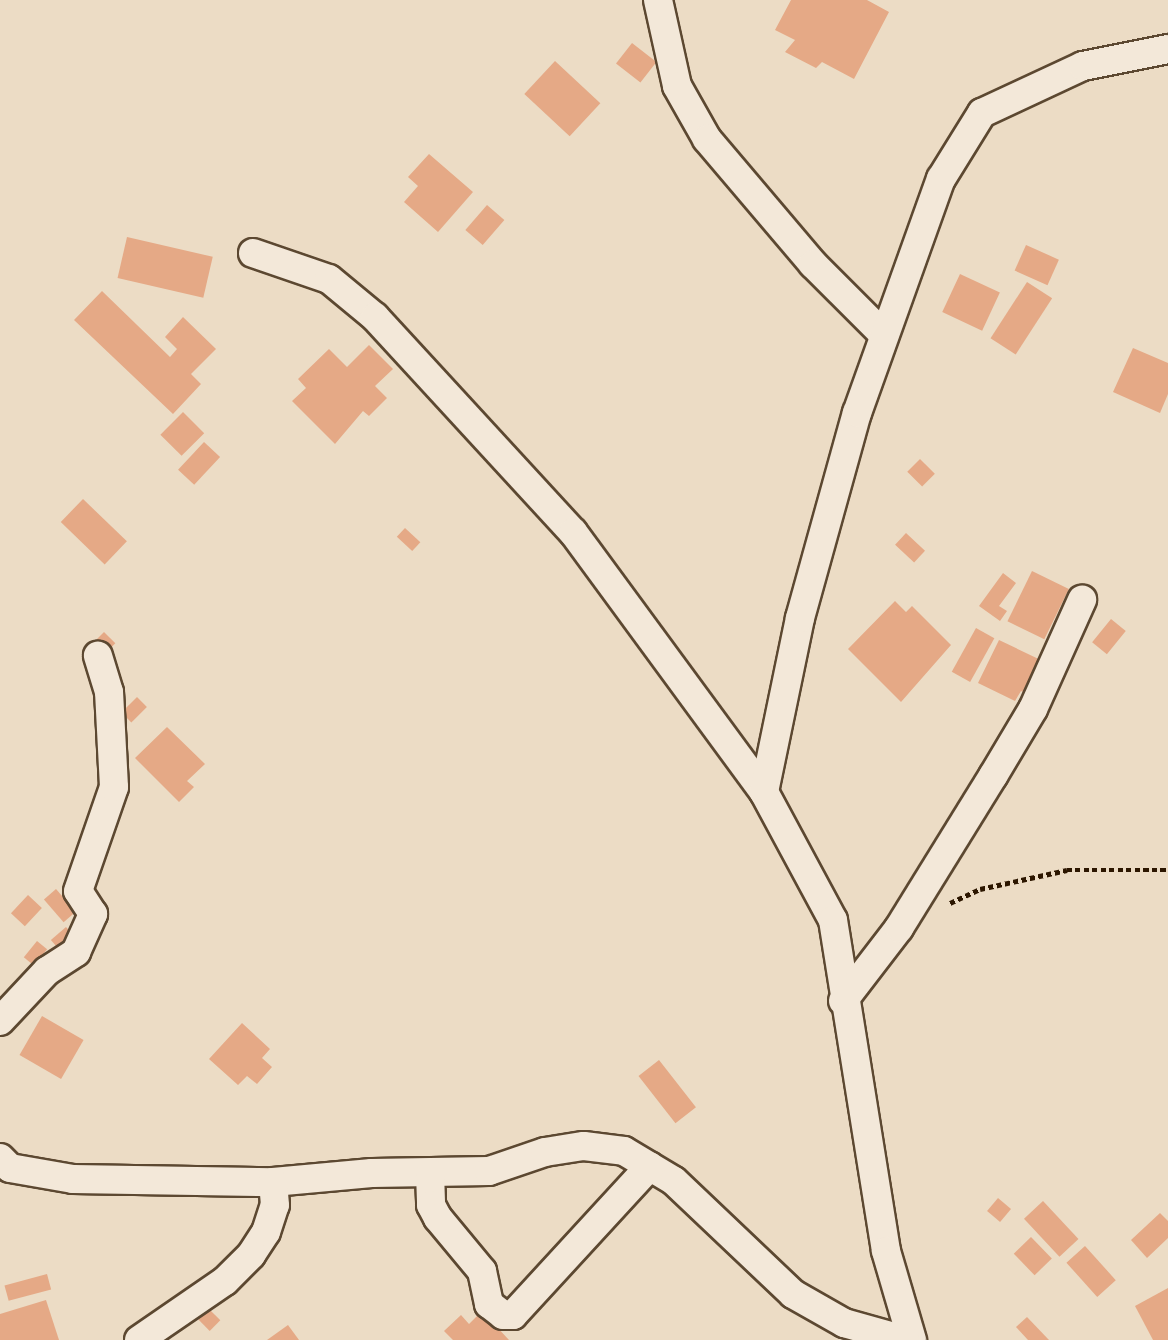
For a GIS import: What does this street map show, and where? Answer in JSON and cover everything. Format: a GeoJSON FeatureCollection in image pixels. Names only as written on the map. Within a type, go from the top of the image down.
{"type":"FeatureCollection","features":[{"type":"Feature","properties":{"kind":"street"},"geometry":{"type":"LineString","coordinates":[[658,0],[677,86],[707,139],[813,264],[883,334]]}},
{"type":"Feature","properties":{"kind":"street"},"geometry":{"type":"LineString","coordinates":[[764,792],[800,618],[883,334],[941,179],[982,113],[1083,66],[1168,49]]}},
{"type":"Feature","properties":{"kind":"street"},"geometry":{"type":"LineString","coordinates":[[253,253],[329,279],[375,317],[573,532],[764,792],[833,920],[843,1001],[853,1032],[886,1251],[912,1340]]}},
{"type":"Feature","properties":{"kind":"street"},"geometry":{"type":"LineString","coordinates":[[843,1001],[899,928],[1033,709],[1082,600]]}},
{"type":"Feature","properties":{"kind":"street"},"geometry":{"type":"LineString","coordinates":[[0,1021],[47,971],[76,952],[93,914],[78,891],[114,787],[109,692],[98,656]]}},
{"type":"Feature","properties":{"kind":"street"},"geometry":{"type":"LineString","coordinates":[[0,1158],[10,1168],[74,1179],[273,1182],[372,1173],[489,1171],[545,1152],[584,1146],[624,1151],[674,1181],[793,1294],[839,1332],[905,1340]]}},
{"type":"Feature","properties":{"kind":"street"},"geometry":{"type":"LineString","coordinates":[[430,1172],[431,1205],[438,1218],[482,1271],[489,1304],[503,1315],[513,1315],[650,1166]]}},
{"type":"Feature","properties":{"kind":"street"},"geometry":{"type":"LineString","coordinates":[[139,1340],[225,1280],[251,1255],[266,1232],[275,1205],[273,1182]]}},
{"type":"Feature","properties":{"kind":"path"},"geometry":{"type":"LineString","coordinates":[[945,906],[980,889],[1067,870],[1168,870]]}},
{"type":"Feature","properties":{"kind":"building"},"geometry":{"type":"Polygon","coordinates":[[[791,0],[867,0],[889,12],[854,79],[822,62],[816,68],[785,52],[795,40],[775,30],[791,0]]]}},
{"type":"Feature","properties":{"kind":"building"},"geometry":{"type":"Polygon","coordinates":[[[632,43],[656,62],[640,83],[616,63],[632,43]]]}},
{"type":"Feature","properties":{"kind":"building"},"geometry":{"type":"Polygon","coordinates":[[[555,61],[600,103],[570,136],[524,94],[555,61]]]}},
{"type":"Feature","properties":{"kind":"building"},"geometry":{"type":"Polygon","coordinates":[[[429,154],[473,192],[438,232],[404,202],[418,186],[408,177],[429,154]]]}},
{"type":"Feature","properties":{"kind":"building"},"geometry":{"type":"Polygon","coordinates":[[[487,205],[504,220],[483,245],[465,230],[487,205]]]}},
{"type":"Feature","properties":{"kind":"building"},"geometry":{"type":"Polygon","coordinates":[[[127,237],[213,257],[203,298],[118,278],[127,237]]]}},
{"type":"Feature","properties":{"kind":"building"},"geometry":{"type":"Polygon","coordinates":[[[1026,245],[1059,260],[1047,285],[1015,271],[1026,245]]]}},
{"type":"Feature","properties":{"kind":"building"},"geometry":{"type":"Polygon","coordinates":[[[960,274],[1000,293],[982,331],[942,312],[960,274]]]}},
{"type":"Feature","properties":{"kind":"building"},"geometry":{"type":"Polygon","coordinates":[[[1027,282],[1052,298],[1016,355],[991,338],[1027,282]]]}},
{"type":"Feature","properties":{"kind":"building"},"geometry":{"type":"Polygon","coordinates":[[[102,291],[170,357],[177,349],[165,337],[183,317],[216,349],[191,374],[201,384],[173,414],[74,320],[102,291]]]}},
{"type":"Feature","properties":{"kind":"building"},"geometry":{"type":"Polygon","coordinates":[[[369,345],[393,369],[375,386],[387,398],[369,416],[363,411],[335,444],[292,401],[306,388],[298,379],[329,349],[347,367],[369,345]]]}},
{"type":"Feature","properties":{"kind":"building"},"geometry":{"type":"Polygon","coordinates":[[[1133,348],[1168,363],[1168,394],[1160,413],[1113,392],[1133,348]]]}},
{"type":"Feature","properties":{"kind":"building"},"geometry":{"type":"Polygon","coordinates":[[[183,412],[204,433],[182,456],[160,435],[183,412]]]}},
{"type":"Feature","properties":{"kind":"building"},"geometry":{"type":"Polygon","coordinates":[[[204,442],[220,457],[194,485],[178,470],[204,442]]]}},
{"type":"Feature","properties":{"kind":"building"},"geometry":{"type":"Polygon","coordinates":[[[920,459],[935,474],[922,487],[907,472],[920,459]]]}},
{"type":"Feature","properties":{"kind":"building"},"geometry":{"type":"Polygon","coordinates":[[[83,499],[127,541],[105,564],[61,522],[83,499]]]}},
{"type":"Feature","properties":{"kind":"building"},"geometry":{"type":"Polygon","coordinates":[[[405,528],[420,542],[412,551],[397,537],[405,528]]]}},
{"type":"Feature","properties":{"kind":"building"},"geometry":{"type":"Polygon","coordinates":[[[906,533],[925,551],[914,562],[895,545],[906,533]]]}},
{"type":"Feature","properties":{"kind":"building"},"geometry":{"type":"Polygon","coordinates":[[[1032,571],[1069,589],[1044,639],[1007,621],[1032,571]]]}},
{"type":"Feature","properties":{"kind":"building"},"geometry":{"type":"Polygon","coordinates":[[[1003,573],[1016,583],[999,606],[1007,611],[1000,621],[979,606],[1003,573]]]}},
{"type":"Feature","properties":{"kind":"building"},"geometry":{"type":"Polygon","coordinates":[[[895,601],[906,612],[912,606],[951,645],[901,702],[848,649],[895,601]]]}},
{"type":"Feature","properties":{"kind":"building"},"geometry":{"type":"Polygon","coordinates":[[[1111,619],[1126,631],[1107,654],[1092,642],[1111,619]]]}},
{"type":"Feature","properties":{"kind":"building"},"geometry":{"type":"Polygon","coordinates":[[[976,628],[994,638],[970,682],[952,672],[976,628]]]}},
{"type":"Feature","properties":{"kind":"building"},"geometry":{"type":"Polygon","coordinates":[[[104,632],[115,643],[103,655],[92,644],[104,632]]]}},
{"type":"Feature","properties":{"kind":"building"},"geometry":{"type":"Polygon","coordinates":[[[999,640],[1047,663],[1032,696],[1021,691],[1015,701],[978,683],[999,640]]]}},
{"type":"Feature","properties":{"kind":"building"},"geometry":{"type":"Polygon","coordinates":[[[137,697],[147,707],[131,722],[121,713],[137,697]]]}},
{"type":"Feature","properties":{"kind":"building"},"geometry":{"type":"Polygon","coordinates":[[[167,727],[205,764],[187,781],[194,787],[179,802],[135,758],[167,727]]]}},
{"type":"Feature","properties":{"kind":"building"},"geometry":{"type":"Polygon","coordinates":[[[56,889],[76,912],[64,922],[44,899],[56,889]]]}},
{"type":"Feature","properties":{"kind":"building"},"geometry":{"type":"Polygon","coordinates":[[[28,895],[42,908],[25,926],[11,913],[28,895]]]}},
{"type":"Feature","properties":{"kind":"building"},"geometry":{"type":"Polygon","coordinates":[[[66,927],[79,942],[64,955],[51,940],[66,927]]]}},
{"type":"Feature","properties":{"kind":"building"},"geometry":{"type":"Polygon","coordinates":[[[37,941],[47,949],[34,966],[24,957],[37,941]]]}},
{"type":"Feature","properties":{"kind":"building"},"geometry":{"type":"Polygon","coordinates":[[[42,1016],[84,1040],[61,1079],[20,1055],[42,1016]]]}},
{"type":"Feature","properties":{"kind":"building"},"geometry":{"type":"Polygon","coordinates":[[[242,1023],[270,1049],[262,1058],[272,1067],[257,1084],[247,1076],[238,1085],[209,1059],[242,1023]]]}},
{"type":"Feature","properties":{"kind":"building"},"geometry":{"type":"Polygon","coordinates":[[[659,1060],[696,1107],[675,1123],[639,1076],[659,1060]]]}},
{"type":"Feature","properties":{"kind":"building"},"geometry":{"type":"Polygon","coordinates":[[[998,1198],[1011,1209],[1000,1222],[987,1211],[998,1198]]]}},
{"type":"Feature","properties":{"kind":"building"},"geometry":{"type":"Polygon","coordinates":[[[1043,1201],[1078,1239],[1059,1257],[1024,1219],[1043,1201]]]}},
{"type":"Feature","properties":{"kind":"building"},"geometry":{"type":"Polygon","coordinates":[[[1160,1213],[1168,1221],[1168,1238],[1147,1258],[1131,1240],[1160,1213]]]}},
{"type":"Feature","properties":{"kind":"building"},"geometry":{"type":"Polygon","coordinates":[[[1031,1237],[1052,1259],[1035,1275],[1014,1254],[1031,1237]]]}},
{"type":"Feature","properties":{"kind":"building"},"geometry":{"type":"Polygon","coordinates":[[[1085,1246],[1116,1280],[1097,1297],[1066,1263],[1085,1246]]]}},
{"type":"Feature","properties":{"kind":"building"},"geometry":{"type":"Polygon","coordinates":[[[47,1274],[51,1289],[9,1301],[4,1285],[47,1274]]]}},
{"type":"Feature","properties":{"kind":"building"},"geometry":{"type":"Polygon","coordinates":[[[1168,1288],[1168,1340],[1153,1340],[1135,1306],[1168,1288]]]}},
{"type":"Feature","properties":{"kind":"building"},"geometry":{"type":"Polygon","coordinates":[[[46,1300],[59,1340],[0,1340],[0,1314],[46,1300]]]}},
{"type":"Feature","properties":{"kind":"building"},"geometry":{"type":"Polygon","coordinates":[[[209,1309],[220,1320],[210,1331],[198,1320],[209,1309]]]}},
{"type":"Feature","properties":{"kind":"building"},"geometry":{"type":"Polygon","coordinates":[[[482,1311],[509,1340],[453,1340],[444,1331],[461,1315],[469,1324],[482,1311]]]}},
{"type":"Feature","properties":{"kind":"building"},"geometry":{"type":"Polygon","coordinates":[[[1027,1317],[1049,1340],[1028,1340],[1016,1327],[1027,1317]]]}},
{"type":"Feature","properties":{"kind":"building"},"geometry":{"type":"Polygon","coordinates":[[[288,1325],[299,1340],[267,1340],[288,1325]]]}}]}
